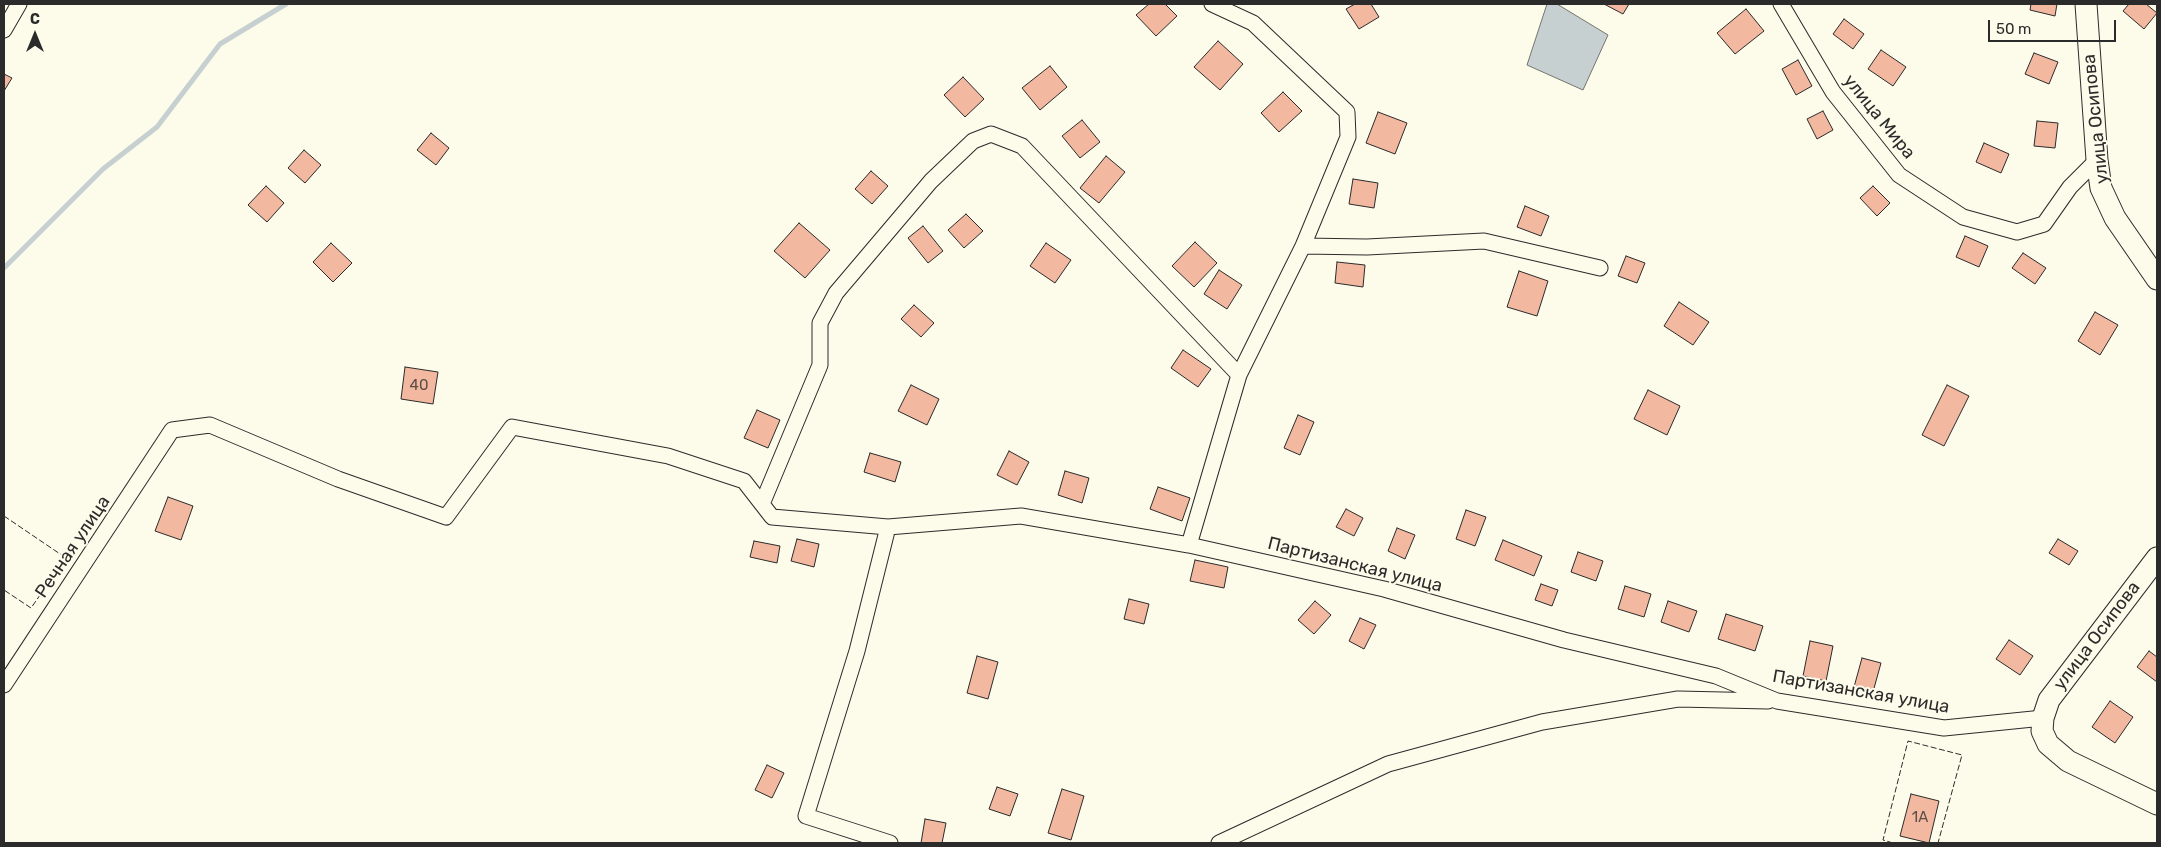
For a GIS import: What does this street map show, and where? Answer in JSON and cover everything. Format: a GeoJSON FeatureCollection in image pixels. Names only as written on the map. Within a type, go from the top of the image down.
{"type":"FeatureCollection","features":[{"type":"Feature","properties":{"kind":"main road","name":"улица Осипова"},"geometry":{"type":"LineString","coordinates":[[2086,4],[2097,160],[2101,188],[2115,218],[2157,279]]}},
{"type":"Feature","properties":{"kind":"main road","name":"улица Осипова"},"geometry":{"type":"LineString","coordinates":[[2043,718],[2048,700],[2157,558]]}},
{"type":"Feature","properties":{"kind":"main road"},"geometry":{"type":"LineString","coordinates":[[2043,718],[2042,731],[2048,744],[2068,761],[2157,804]]}},
{"type":"Feature","properties":{"kind":"street"},"geometry":{"type":"LineString","coordinates":[[4,30],[19,4]]}},
{"type":"Feature","properties":{"kind":"street"},"geometry":{"type":"LineString","coordinates":[[1189,545],[1239,375],[1303,246],[1348,137],[1347,112],[1253,23],[1212,4]]}},
{"type":"Feature","properties":{"kind":"street","name":"улица Мира"},"geometry":{"type":"LineString","coordinates":[[1781,4],[1833,92],[1900,175],[1963,217],[2017,232],[2044,224],[2070,187],[2097,160]]}},
{"type":"Feature","properties":{"kind":"street"},"geometry":{"type":"LineString","coordinates":[[762,504],[820,365],[820,323],[836,293],[931,181],[973,141],[992,134],[1022,146],[1239,375]]}},
{"type":"Feature","properties":{"kind":"street"},"geometry":{"type":"LineString","coordinates":[[1303,246],[1367,247],[1484,241],[1600,268]]}},
{"type":"Feature","properties":{"kind":"street","name":"Партизанская улица"},"geometry":{"type":"LineString","coordinates":[[172,430],[210,425],[338,479],[446,517],[512,427],[668,456],[744,481],[772,517],[888,527],[1021,516],[1189,545],[1384,589],[1564,640],[1716,676],[1777,701],[1944,728],[2043,718]]}},
{"type":"Feature","properties":{"kind":"street","name":"Речная улица"},"geometry":{"type":"LineString","coordinates":[[4,685],[172,430]]}},
{"type":"Feature","properties":{"kind":"street"},"geometry":{"type":"LineString","coordinates":[[888,527],[857,651],[806,816],[890,843]]}},
{"type":"Feature","properties":{"kind":"street"},"geometry":{"type":"LineString","coordinates":[[1219,843],[1388,764],[1542,722],[1678,699],[1777,701]]}},
{"type":"Feature","properties":{"kind":"shaded area"},"geometry":{"type":"Polygon","coordinates":[[[1547,4],[1557,4],[1608,35],[1583,90],[1527,65],[1547,4]]]}},
{"type":"Feature","properties":{"kind":"building"},"geometry":{"type":"Polygon","coordinates":[[[1149,4],[1165,4],[1177,16],[1156,36],[1136,15],[1149,4]]]}},
{"type":"Feature","properties":{"kind":"building"},"geometry":{"type":"Polygon","coordinates":[[[1355,4],[1371,4],[1379,17],[1359,29],[1346,9],[1355,4]]]}},
{"type":"Feature","properties":{"kind":"building"},"geometry":{"type":"Polygon","coordinates":[[[1604,4],[1629,4],[1623,14],[1604,4]]]}},
{"type":"Feature","properties":{"kind":"building"},"geometry":{"type":"Polygon","coordinates":[[[2031,4],[2057,4],[2055,16],[2030,10],[2031,4]]]}},
{"type":"Feature","properties":{"kind":"building"},"geometry":{"type":"Polygon","coordinates":[[[2129,4],[2146,4],[2157,13],[2144,29],[2123,11],[2129,4]]]}},
{"type":"Feature","properties":{"kind":"building"},"geometry":{"type":"Polygon","coordinates":[[[1746,9],[1764,31],[1735,54],[1717,33],[1746,9]]]}},
{"type":"Feature","properties":{"kind":"building"},"geometry":{"type":"Polygon","coordinates":[[[1844,19],[1864,34],[1853,49],[1833,34],[1844,19]]]}},
{"type":"Feature","properties":{"kind":"building"},"geometry":{"type":"Polygon","coordinates":[[[1218,41],[1243,64],[1220,90],[1194,67],[1218,41]]]}},
{"type":"Feature","properties":{"kind":"building"},"geometry":{"type":"Polygon","coordinates":[[[1881,50],[1906,67],[1893,86],[1868,69],[1881,50]]]}},
{"type":"Feature","properties":{"kind":"building"},"geometry":{"type":"Polygon","coordinates":[[[2034,53],[2058,62],[2049,84],[2025,74],[2034,53]]]}},
{"type":"Feature","properties":{"kind":"building"},"geometry":{"type":"Polygon","coordinates":[[[1798,60],[1812,86],[1796,95],[1782,69],[1798,60]]]}},
{"type":"Feature","properties":{"kind":"building"},"geometry":{"type":"Polygon","coordinates":[[[1050,66],[1067,87],[1040,110],[1022,88],[1050,66]]]}},
{"type":"Feature","properties":{"kind":"building"},"geometry":{"type":"Polygon","coordinates":[[[4,74],[12,78],[4,91],[4,74]]]}},
{"type":"Feature","properties":{"kind":"building"},"geometry":{"type":"Polygon","coordinates":[[[963,77],[984,99],[965,117],[944,95],[963,77]]]}},
{"type":"Feature","properties":{"kind":"building"},"geometry":{"type":"Polygon","coordinates":[[[1283,92],[1302,111],[1279,132],[1261,113],[1283,92]]]}},
{"type":"Feature","properties":{"kind":"building"},"geometry":{"type":"Polygon","coordinates":[[[1823,111],[1833,130],[1817,139],[1807,119],[1823,111]]]}},
{"type":"Feature","properties":{"kind":"building"},"geometry":{"type":"Polygon","coordinates":[[[1378,112],[1407,123],[1395,154],[1366,143],[1378,112]]]}},
{"type":"Feature","properties":{"kind":"building"},"geometry":{"type":"Polygon","coordinates":[[[1082,120],[1100,142],[1080,158],[1062,136],[1082,120]]]}},
{"type":"Feature","properties":{"kind":"building"},"geometry":{"type":"Polygon","coordinates":[[[2037,121],[2058,123],[2055,148],[2034,146],[2037,121]]]}},
{"type":"Feature","properties":{"kind":"building"},"geometry":{"type":"Polygon","coordinates":[[[431,133],[449,148],[436,165],[417,150],[431,133]]]}},
{"type":"Feature","properties":{"kind":"building"},"geometry":{"type":"Polygon","coordinates":[[[1984,143],[2009,154],[2001,173],[1976,162],[1984,143]]]}},
{"type":"Feature","properties":{"kind":"building"},"geometry":{"type":"Polygon","coordinates":[[[304,150],[321,165],[305,183],[288,168],[304,150]]]}},
{"type":"Feature","properties":{"kind":"building"},"geometry":{"type":"Polygon","coordinates":[[[1106,156],[1125,172],[1099,203],[1080,188],[1106,156]]]}},
{"type":"Feature","properties":{"kind":"building"},"geometry":{"type":"Polygon","coordinates":[[[871,171],[888,186],[872,204],[855,189],[871,171]]]}},
{"type":"Feature","properties":{"kind":"building"},"geometry":{"type":"Polygon","coordinates":[[[1353,179],[1378,183],[1374,208],[1349,204],[1353,179]]]}},
{"type":"Feature","properties":{"kind":"building"},"geometry":{"type":"Polygon","coordinates":[[[266,186],[284,203],[267,222],[248,205],[266,186]]]}},
{"type":"Feature","properties":{"kind":"building"},"geometry":{"type":"Polygon","coordinates":[[[1873,186],[1890,203],[1877,216],[1860,198],[1873,186]]]}},
{"type":"Feature","properties":{"kind":"building"},"geometry":{"type":"Polygon","coordinates":[[[1525,206],[1549,216],[1541,236],[1517,227],[1525,206]]]}},
{"type":"Feature","properties":{"kind":"building"},"geometry":{"type":"Polygon","coordinates":[[[966,214],[983,231],[964,248],[948,230],[966,214]]]}},
{"type":"Feature","properties":{"kind":"building"},"geometry":{"type":"Polygon","coordinates":[[[799,223],[830,250],[805,278],[774,251],[799,223]]]}},
{"type":"Feature","properties":{"kind":"building"},"geometry":{"type":"Polygon","coordinates":[[[923,226],[943,251],[928,263],[908,238],[923,226]]]}},
{"type":"Feature","properties":{"kind":"building"},"geometry":{"type":"Polygon","coordinates":[[[1965,236],[1988,246],[1979,267],[1956,257],[1965,236]]]}},
{"type":"Feature","properties":{"kind":"building"},"geometry":{"type":"Polygon","coordinates":[[[1195,242],[1217,263],[1194,287],[1172,266],[1195,242]]]}},
{"type":"Feature","properties":{"kind":"building"},"geometry":{"type":"Polygon","coordinates":[[[331,243],[352,263],[333,282],[313,262],[331,243]]]}},
{"type":"Feature","properties":{"kind":"building"},"geometry":{"type":"Polygon","coordinates":[[[1046,243],[1071,260],[1055,283],[1030,266],[1046,243]]]}},
{"type":"Feature","properties":{"kind":"building"},"geometry":{"type":"Polygon","coordinates":[[[2023,253],[2046,268],[2035,284],[2012,268],[2023,253]]]}},
{"type":"Feature","properties":{"kind":"building"},"geometry":{"type":"Polygon","coordinates":[[[1626,256],[1645,263],[1637,283],[1618,276],[1626,256]]]}},
{"type":"Feature","properties":{"kind":"building"},"geometry":{"type":"Polygon","coordinates":[[[1337,262],[1365,265],[1363,287],[1335,283],[1337,262]]]}},
{"type":"Feature","properties":{"kind":"building"},"geometry":{"type":"Polygon","coordinates":[[[1219,270],[1242,285],[1227,309],[1204,294],[1219,270]]]}},
{"type":"Feature","properties":{"kind":"building"},"geometry":{"type":"Polygon","coordinates":[[[1519,271],[1548,281],[1537,316],[1507,307],[1519,271]]]}},
{"type":"Feature","properties":{"kind":"building"},"geometry":{"type":"Polygon","coordinates":[[[1679,302],[1709,322],[1693,345],[1664,326],[1679,302]]]}},
{"type":"Feature","properties":{"kind":"building"},"geometry":{"type":"Polygon","coordinates":[[[914,305],[934,323],[921,337],[901,319],[914,305]]]}},
{"type":"Feature","properties":{"kind":"building"},"geometry":{"type":"Polygon","coordinates":[[[2095,312],[2118,325],[2100,355],[2078,341],[2095,312]]]}},
{"type":"Feature","properties":{"kind":"building"},"geometry":{"type":"Polygon","coordinates":[[[1183,350],[1211,369],[1198,387],[1171,368],[1183,350]]]}},
{"type":"Feature","properties":{"kind":"building"},"geometry":{"type":"Polygon","coordinates":[[[405,367],[438,372],[433,404],[401,399],[405,367]]]}},
{"type":"Feature","properties":{"kind":"building"},"geometry":{"type":"Polygon","coordinates":[[[911,385],[939,399],[927,425],[898,411],[911,385]]]}},
{"type":"Feature","properties":{"kind":"building"},"geometry":{"type":"Polygon","coordinates":[[[1947,385],[1969,396],[1944,446],[1922,435],[1947,385]]]}},
{"type":"Feature","properties":{"kind":"building"},"geometry":{"type":"Polygon","coordinates":[[[1648,390],[1680,406],[1667,435],[1634,419],[1648,390]]]}},
{"type":"Feature","properties":{"kind":"building"},"geometry":{"type":"Polygon","coordinates":[[[757,410],[780,420],[768,448],[744,438],[757,410]]]}},
{"type":"Feature","properties":{"kind":"building"},"geometry":{"type":"Polygon","coordinates":[[[1298,415],[1314,422],[1300,455],[1284,448],[1298,415]]]}},
{"type":"Feature","properties":{"kind":"building"},"geometry":{"type":"Polygon","coordinates":[[[1009,451],[1029,462],[1017,485],[997,475],[1009,451]]]}},
{"type":"Feature","properties":{"kind":"building"},"geometry":{"type":"Polygon","coordinates":[[[870,453],[901,462],[895,482],[864,472],[870,453]]]}},
{"type":"Feature","properties":{"kind":"building"},"geometry":{"type":"Polygon","coordinates":[[[1065,471],[1089,478],[1082,503],[1058,495],[1065,471]]]}},
{"type":"Feature","properties":{"kind":"building"},"geometry":{"type":"Polygon","coordinates":[[[1158,487],[1190,498],[1182,521],[1150,509],[1158,487]]]}},
{"type":"Feature","properties":{"kind":"building"},"geometry":{"type":"Polygon","coordinates":[[[168,497],[193,506],[181,540],[155,531],[168,497]]]}},
{"type":"Feature","properties":{"kind":"building"},"geometry":{"type":"Polygon","coordinates":[[[1346,509],[1363,518],[1354,536],[1336,527],[1346,509]]]}},
{"type":"Feature","properties":{"kind":"building"},"geometry":{"type":"Polygon","coordinates":[[[1466,510],[1486,517],[1475,546],[1456,539],[1466,510]]]}},
{"type":"Feature","properties":{"kind":"building"},"geometry":{"type":"Polygon","coordinates":[[[1397,528],[1415,535],[1405,559],[1388,551],[1397,528]]]}},
{"type":"Feature","properties":{"kind":"building"},"geometry":{"type":"Polygon","coordinates":[[[797,539],[819,544],[814,567],[791,561],[797,539]]]}},
{"type":"Feature","properties":{"kind":"building"},"geometry":{"type":"Polygon","coordinates":[[[2058,539],[2078,551],[2069,565],[2049,553],[2058,539]]]}},
{"type":"Feature","properties":{"kind":"building"},"geometry":{"type":"Polygon","coordinates":[[[1503,540],[1542,556],[1534,576],[1495,560],[1503,540]]]}},
{"type":"Feature","properties":{"kind":"building"},"geometry":{"type":"Polygon","coordinates":[[[754,541],[780,546],[777,563],[750,557],[754,541]]]}},
{"type":"Feature","properties":{"kind":"building"},"geometry":{"type":"Polygon","coordinates":[[[1578,552],[1603,561],[1596,581],[1571,572],[1578,552]]]}},
{"type":"Feature","properties":{"kind":"building"},"geometry":{"type":"Polygon","coordinates":[[[1195,560],[1228,567],[1224,588],[1190,581],[1195,560]]]}},
{"type":"Feature","properties":{"kind":"building"},"geometry":{"type":"Polygon","coordinates":[[[1541,584],[1558,590],[1552,606],[1535,600],[1541,584]]]}},
{"type":"Feature","properties":{"kind":"building"},"geometry":{"type":"Polygon","coordinates":[[[1625,586],[1651,594],[1644,617],[1618,609],[1625,586]]]}},
{"type":"Feature","properties":{"kind":"building"},"geometry":{"type":"Polygon","coordinates":[[[1129,599],[1149,604],[1144,624],[1124,619],[1129,599]]]}},
{"type":"Feature","properties":{"kind":"building"},"geometry":{"type":"Polygon","coordinates":[[[1315,601],[1331,615],[1314,634],[1298,620],[1315,601]]]}},
{"type":"Feature","properties":{"kind":"building"},"geometry":{"type":"Polygon","coordinates":[[[1668,601],[1697,611],[1689,632],[1661,622],[1668,601]]]}},
{"type":"Feature","properties":{"kind":"building"},"geometry":{"type":"Polygon","coordinates":[[[1726,614],[1763,626],[1755,651],[1718,639],[1726,614]]]}},
{"type":"Feature","properties":{"kind":"building"},"geometry":{"type":"Polygon","coordinates":[[[1360,618],[1376,625],[1364,649],[1349,641],[1360,618]]]}},
{"type":"Feature","properties":{"kind":"building"},"geometry":{"type":"Polygon","coordinates":[[[2009,640],[2033,656],[2020,675],[1996,659],[2009,640]]]}},
{"type":"Feature","properties":{"kind":"building"},"geometry":{"type":"Polygon","coordinates":[[[1810,641],[1833,646],[1826,681],[1803,676],[1810,641]]]}},
{"type":"Feature","properties":{"kind":"building"},"geometry":{"type":"Polygon","coordinates":[[[2149,651],[2157,657],[2157,682],[2137,667],[2149,651]]]}},
{"type":"Feature","properties":{"kind":"building"},"geometry":{"type":"Polygon","coordinates":[[[977,656],[998,662],[988,699],[967,693],[977,656]]]}},
{"type":"Feature","properties":{"kind":"building"},"geometry":{"type":"Polygon","coordinates":[[[1862,658],[1881,663],[1873,692],[1854,687],[1862,658]]]}},
{"type":"Feature","properties":{"kind":"building"},"geometry":{"type":"Polygon","coordinates":[[[2110,701],[2133,717],[2115,743],[2092,727],[2110,701]]]}},
{"type":"Feature","properties":{"kind":"building"},"geometry":{"type":"Polygon","coordinates":[[[767,765],[784,773],[772,798],[755,790],[767,765]]]}},
{"type":"Feature","properties":{"kind":"building"},"geometry":{"type":"Polygon","coordinates":[[[997,787],[1018,794],[1010,816],[989,809],[997,787]]]}},
{"type":"Feature","properties":{"kind":"building"},"geometry":{"type":"Polygon","coordinates":[[[1062,789],[1084,796],[1071,840],[1048,833],[1062,789]]]}},
{"type":"Feature","properties":{"kind":"building"},"geometry":{"type":"Polygon","coordinates":[[[1911,794],[1939,801],[1929,843],[1900,836],[1911,794]]]}},
{"type":"Feature","properties":{"kind":"building"},"geometry":{"type":"Polygon","coordinates":[[[925,819],[946,823],[942,843],[921,843],[925,819]]]}},
{"type":"Feature","properties":{"kind":"waterway"},"geometry":{"type":"LineString","coordinates":[[4,268],[103,169],[157,127],[220,44],[286,4]]}},
{"type":"Feature","properties":{"kind":"fence"},"geometry":{"type":"LineString","coordinates":[[4,516],[66,558],[31,608],[4,590]]}},
{"type":"Feature","properties":{"kind":"fence"},"geometry":{"type":"LineString","coordinates":[[1893,843],[1883,840],[1908,741],[1962,755],[1938,843]]}}]}
